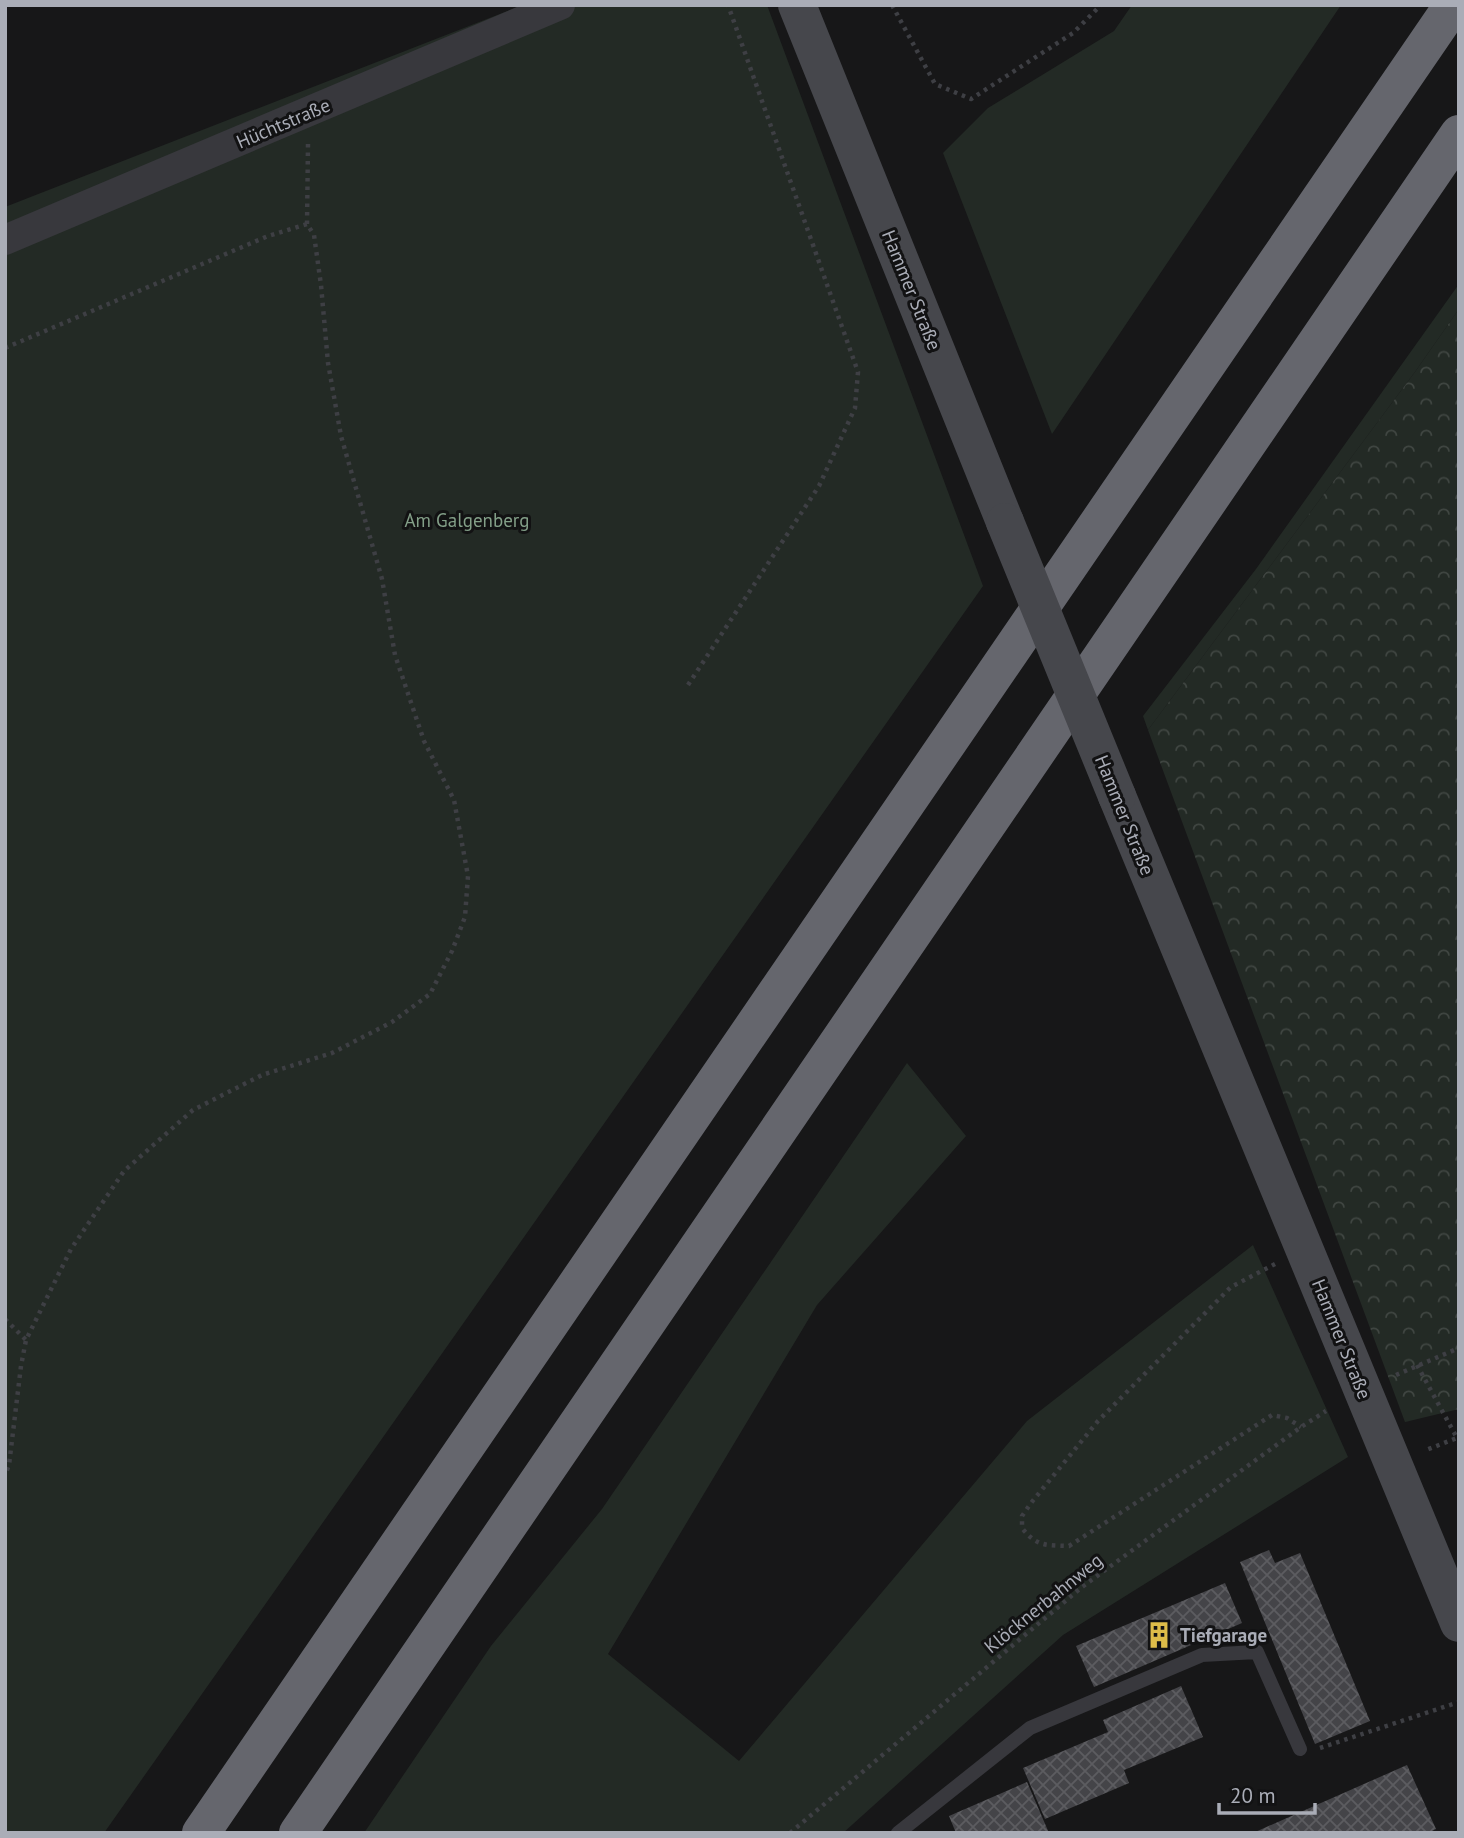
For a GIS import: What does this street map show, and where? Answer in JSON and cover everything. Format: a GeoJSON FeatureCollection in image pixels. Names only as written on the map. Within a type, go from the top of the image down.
{"type":"FeatureCollection","features":[{"type":"Feature","properties":{"kind":"highway"},"geometry":{"type":"LineString","coordinates":[[201,1833],[1453,5]]}},
{"type":"Feature","properties":{"kind":"highway"},"geometry":{"type":"LineString","coordinates":[[298,1833],[1459,134]]}},
{"type":"Feature","properties":{"kind":"main road","name":"Hammer Straße"},"geometry":{"type":"LineString","coordinates":[[797,5],[1117,796],[1459,1623]]}},
{"type":"Feature","properties":{"kind":"street","name":"Hüchtstraße"},"geometry":{"type":"LineString","coordinates":[[5,240],[560,5]]}},
{"type":"Feature","properties":{"kind":"lane"},"geometry":{"type":"LineString","coordinates":[[898,1833],[1030,1728],[1202,1655],[1256,1652],[1300,1749]]}},
{"type":"Feature","properties":{"kind":"path"},"geometry":{"type":"LineString","coordinates":[[688,685],[819,486],[855,408],[859,372],[728,5]]}},
{"type":"Feature","properties":{"kind":"path"},"geometry":{"type":"LineString","coordinates":[[892,5],[935,84],[971,99],[1073,33],[1101,5]]}},
{"type":"Feature","properties":{"kind":"path"},"geometry":{"type":"LineString","coordinates":[[5,1475],[9,1465],[26,1340],[72,1249],[124,1171],[193,1110],[262,1074],[332,1053],[392,1022],[430,994],[453,951],[465,917],[468,876],[454,800],[424,741],[395,655],[382,579],[341,436],[328,363],[314,234],[307,224],[309,112]]}},
{"type":"Feature","properties":{"kind":"path"},"geometry":{"type":"LineString","coordinates":[[5,348],[268,236],[307,224]]}},
{"type":"Feature","properties":{"kind":"path"},"geometry":{"type":"LineString","coordinates":[[1301,1427],[1287,1418],[1272,1415],[1069,1546],[1042,1545],[1030,1538],[1022,1528],[1022,1516],[1031,1503],[1098,1421],[1231,1287],[1304,1249]]}},
{"type":"Feature","properties":{"kind":"path"},"geometry":{"type":"LineString","coordinates":[[5,1320],[26,1340]]}},
{"type":"Feature","properties":{"kind":"path"},"geometry":{"type":"LineString","coordinates":[[1396,1375],[1459,1348]]}},
{"type":"Feature","properties":{"kind":"path"},"geometry":{"type":"LineString","coordinates":[[1417,1365],[1457,1438],[1422,1451]]}},
{"type":"Feature","properties":{"kind":"path","name":"Klöcknerbahnweg"},"geometry":{"type":"LineString","coordinates":[[790,1833],[1082,1587],[1326,1411]]}},
{"type":"Feature","properties":{"kind":"path"},"geometry":{"type":"LineString","coordinates":[[1300,1749],[1309,1752],[1459,1702]]}},
{"type":"Feature","properties":{"kind":"green space","name":"Am Galgenberg"},"geometry":{"type":"Polygon","coordinates":[[[523,5],[767,5],[983,586],[104,1833],[5,1833],[5,207],[523,5]]]}},
{"type":"Feature","properties":{"kind":"green space"},"geometry":{"type":"Polygon","coordinates":[[[1132,5],[1341,5],[1052,434],[943,153],[988,108],[1114,31],[1132,5]]]}},
{"type":"Feature","properties":{"kind":"green space"},"geometry":{"type":"Polygon","coordinates":[[[1459,284],[1459,309],[1148,730],[1143,716],[1256,569],[1459,284]]]}},
{"type":"Feature","properties":{"kind":"green space"},"geometry":{"type":"Polygon","coordinates":[[[1459,309],[1459,1409],[1405,1422],[1148,730],[1459,309]]]}},
{"type":"Feature","properties":{"kind":"green space"},"geometry":{"type":"Polygon","coordinates":[[[907,1063],[966,1136],[817,1305],[608,1654],[739,1761],[1027,1421],[1253,1245],[1348,1457],[1063,1635],[843,1833],[364,1833],[491,1646],[602,1509],[907,1063]]]}},
{"type":"Feature","properties":{"kind":"building"},"geometry":{"type":"Polygon","coordinates":[[[1269,1550],[1275,1563],[1300,1553],[1370,1721],[1315,1744],[1240,1562],[1269,1550]]]}},
{"type":"Feature","properties":{"kind":"building","name":"Tiefgarage"},"geometry":{"type":"Polygon","coordinates":[[[1225,1583],[1242,1623],[1094,1687],[1076,1646],[1225,1583]]]}},
{"type":"Feature","properties":{"kind":"building"},"geometry":{"type":"Polygon","coordinates":[[[1181,1686],[1203,1737],[1124,1770],[1129,1783],[1045,1819],[1023,1768],[1108,1732],[1103,1720],[1181,1686]]]}},
{"type":"Feature","properties":{"kind":"building"},"geometry":{"type":"Polygon","coordinates":[[[1407,1765],[1436,1829],[1428,1833],[1253,1833],[1407,1765]]]}},
{"type":"Feature","properties":{"kind":"building"},"geometry":{"type":"Polygon","coordinates":[[[1027,1782],[1049,1833],[956,1833],[949,1816],[1027,1782]]]}},
{"type":"Feature","properties":{"kind":"place","name":"Tiefgarage"},"geometry":{"type":"Point","coordinates":[1159,1635]}}]}
